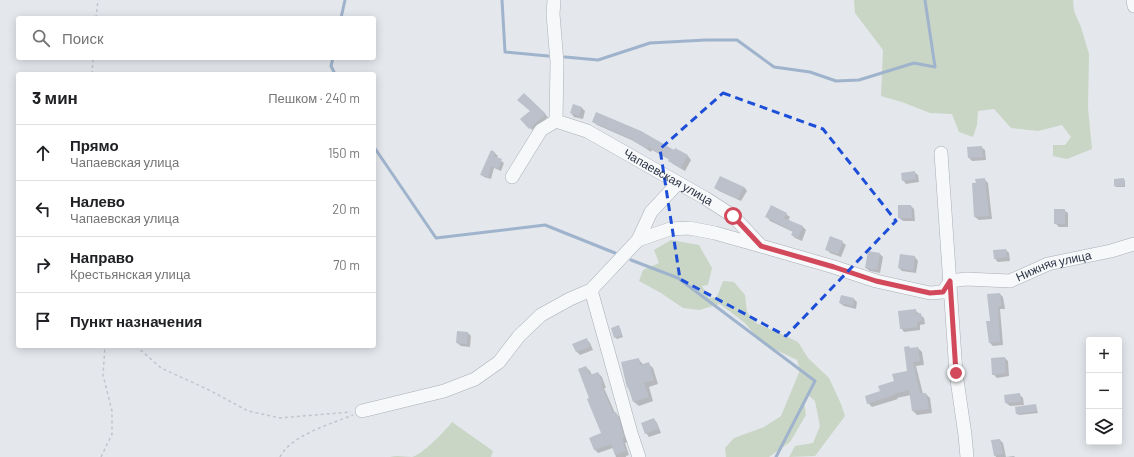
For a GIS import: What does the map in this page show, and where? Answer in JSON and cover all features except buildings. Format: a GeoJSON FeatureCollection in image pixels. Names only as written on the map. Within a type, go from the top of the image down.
{"type":"FeatureCollection","features":[{"type":"Feature","properties":{"kind":"street"},"geometry":{"type":"LineString","coordinates":[[512,177],[541,130],[556,121],[557,62],[553,14],[554,0]]}},
{"type":"Feature","properties":{"kind":"street"},"geometry":{"type":"LineString","coordinates":[[1133,0],[1134,6]]}},
{"type":"Feature","properties":{"kind":"street","name":"Чапаевская улица"},"geometry":{"type":"LineString","coordinates":[[556,121],[586,131],[705,198],[733,216],[761,246]]}},
{"type":"Feature","properties":{"kind":"street"},"geometry":{"type":"LineString","coordinates":[[941,153],[956,373],[967,457]]}},
{"type":"Feature","properties":{"kind":"street"},"geometry":{"type":"LineString","coordinates":[[362,411],[444,391],[475,379],[498,362],[519,336],[541,315],[590,290],[638,240],[651,212],[678,183]]}},
{"type":"Feature","properties":{"kind":"street"},"geometry":{"type":"LineString","coordinates":[[638,240],[670,229],[689,228],[715,233],[761,246],[876,281],[930,293],[943,292],[950,281]]}},
{"type":"Feature","properties":{"kind":"street","name":"Нижняя улица"},"geometry":{"type":"LineString","coordinates":[[950,281],[966,279],[1010,281],[1048,264],[1111,251],[1134,244]]}},
{"type":"Feature","properties":{"kind":"street"},"geometry":{"type":"LineString","coordinates":[[590,290],[631,433],[640,457]]}},
{"type":"Feature","properties":{"kind":"path"},"geometry":{"type":"LineString","coordinates":[[96,16],[98,0]]}},
{"type":"Feature","properties":{"kind":"path"},"geometry":{"type":"LineString","coordinates":[[92,72],[93,60]]}},
{"type":"Feature","properties":{"kind":"path"},"geometry":{"type":"LineString","coordinates":[[101,457],[112,434],[112,411],[103,375],[105,348]]}},
{"type":"Feature","properties":{"kind":"path"},"geometry":{"type":"LineString","coordinates":[[138,348],[161,368],[209,390],[248,411],[280,418],[362,411]]}},
{"type":"Feature","properties":{"kind":"path"},"geometry":{"type":"LineString","coordinates":[[280,457],[294,441],[362,411]]}},
{"type":"Feature","properties":{"kind":"highlighted area"},"geometry":{"type":"Polygon","coordinates":[[[723,93],[823,129],[896,221],[786,336],[680,279],[660,149],[723,93]]]}},
{"type":"Feature","properties":{"kind":"green space"},"geometry":{"type":"Polygon","coordinates":[[[854,0],[1073,0],[1074,11],[1081,27],[1089,54],[1088,108],[1092,149],[1067,159],[1053,156],[1053,145],[1065,145],[1071,137],[1062,125],[1038,131],[1011,128],[994,109],[978,111],[977,125],[973,137],[959,132],[952,114],[930,113],[902,102],[881,96],[883,50],[855,13],[854,0]]]}},
{"type":"Feature","properties":{"kind":"green space"},"geometry":{"type":"Polygon","coordinates":[[[671,240],[699,245],[712,268],[708,285],[702,286],[709,298],[717,297],[723,281],[734,282],[745,295],[747,312],[756,323],[798,342],[808,358],[829,378],[845,416],[815,456],[789,457],[795,446],[813,443],[820,426],[815,401],[807,394],[804,401],[806,415],[790,442],[769,457],[726,457],[725,448],[734,438],[764,427],[781,416],[800,370],[797,360],[762,343],[745,323],[720,304],[699,310],[683,308],[661,293],[639,281],[643,270],[659,263],[654,250],[671,240]]]}},
{"type":"Feature","properties":{"kind":"green space"},"geometry":{"type":"Polygon","coordinates":[[[452,422],[493,451],[491,457],[412,457],[428,447],[452,422]]]}},
{"type":"Feature","properties":{"kind":"green space"},"geometry":{"type":"Polygon","coordinates":[[[398,456],[412,457],[390,457],[398,456]]]}},
{"type":"Feature","properties":{"kind":"waterway"},"geometry":{"type":"LineString","coordinates":[[341,16],[345,0]]}},
{"type":"Feature","properties":{"kind":"waterway"},"geometry":{"type":"LineString","coordinates":[[502,0],[505,52],[548,56]]}},
{"type":"Feature","properties":{"kind":"waterway"},"geometry":{"type":"LineString","coordinates":[[565,57],[598,60],[650,43],[737,40],[774,67],[810,72],[836,81],[859,80],[914,63],[935,67],[925,0]]}},
{"type":"Feature","properties":{"kind":"waterway"},"geometry":{"type":"LineString","coordinates":[[332,60],[331,66],[334,72]]}},
{"type":"Feature","properties":{"kind":"waterway"},"geometry":{"type":"LineString","coordinates":[[376,150],[436,238],[545,225],[615,253]]}},
{"type":"Feature","properties":{"kind":"waterway"},"geometry":{"type":"LineString","coordinates":[[631,260],[678,278],[815,381],[776,457]]}},
{"type":"Feature","properties":{"kind":"route"},"geometry":{"type":"LineString","coordinates":[[733,216],[761,246],[876,281],[930,293],[943,292],[950,281],[956,373]]}}]}
